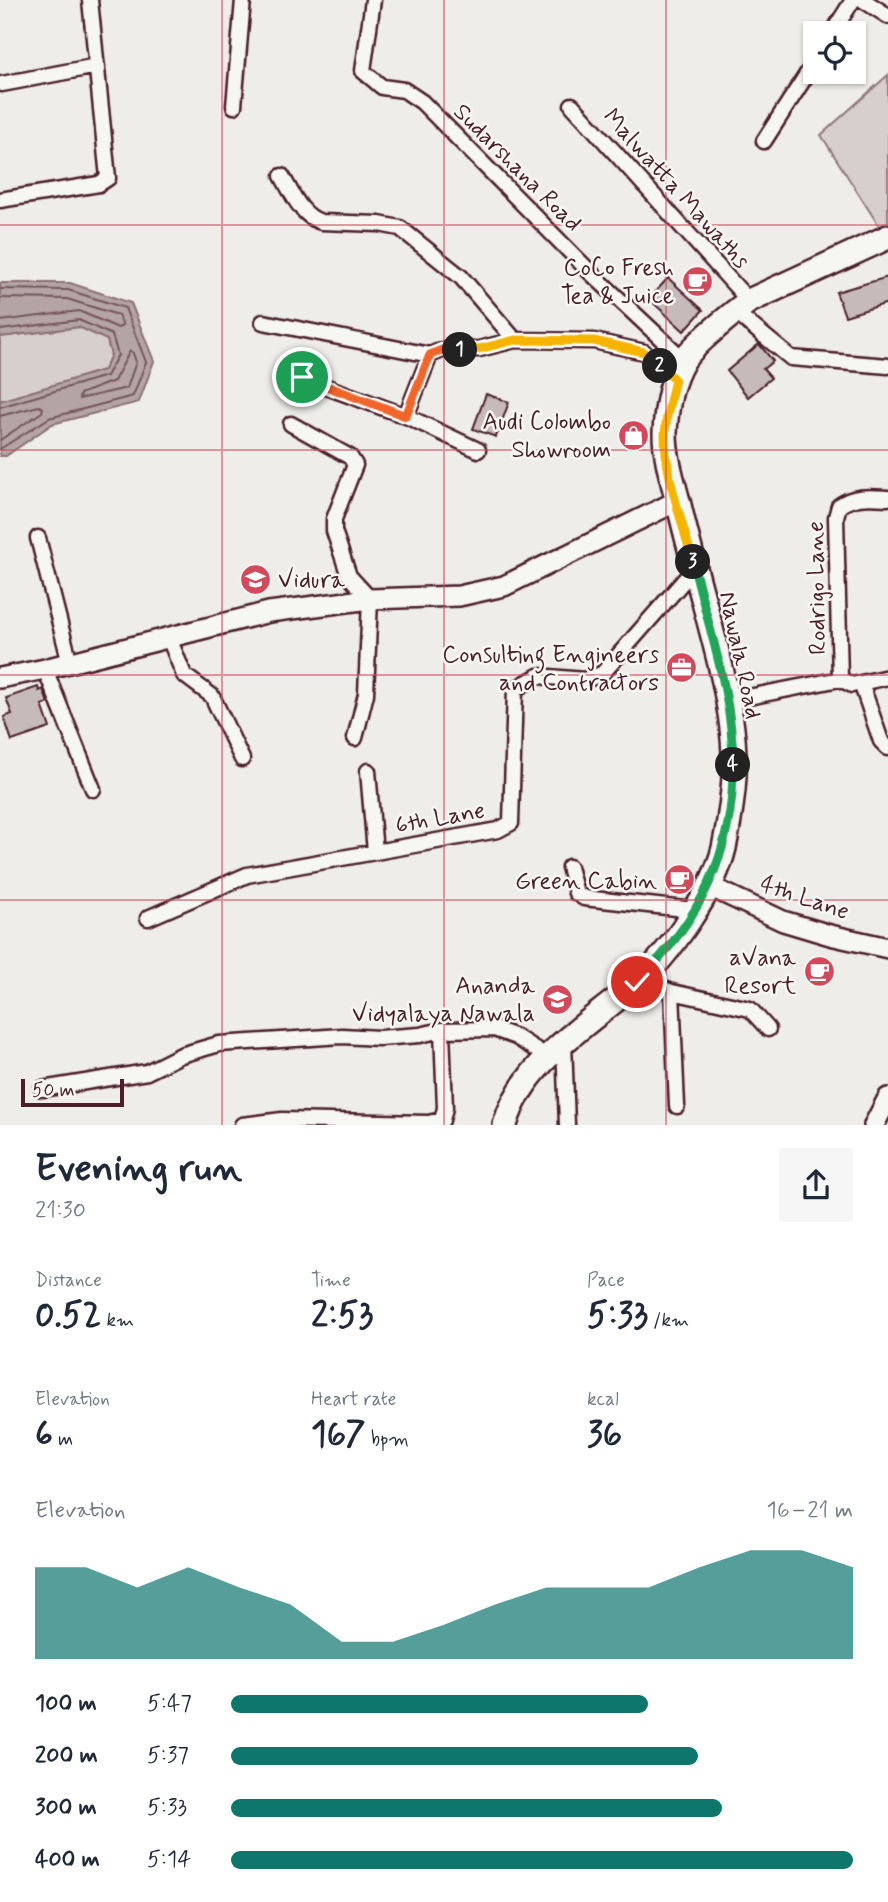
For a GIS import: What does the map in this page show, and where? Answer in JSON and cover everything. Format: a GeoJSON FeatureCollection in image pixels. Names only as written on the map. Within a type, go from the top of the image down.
{"type":"FeatureCollection","features":[{"type":"Feature","properties":{"kind":"main road"},"geometry":{"type":"LineString","coordinates":[[680,370],[742,306],[888,237]]}},
{"type":"Feature","properties":{"kind":"main road","name":"Nawala Road"},"geometry":{"type":"LineString","coordinates":[[505,1125],[522,1087],[555,1049],[660,960],[709,886],[724,849],[733,789],[733,750],[728,701],[716,645],[677,501],[665,435],[668,407],[680,370]]}},
{"type":"Feature","properties":{"kind":"main road"},"geometry":{"type":"LineString","coordinates":[[0,678],[70,663],[269,612],[370,598],[459,596],[504,586],[677,501]]}},
{"type":"Feature","properties":{"kind":"main road","name":"4th Lane"},"geometry":{"type":"LineString","coordinates":[[709,886],[783,921],[888,948]]}},
{"type":"Feature","properties":{"kind":"main road"},"geometry":{"type":"LineString","coordinates":[[874,1125],[888,1098]]}},
{"type":"Feature","properties":{"kind":"street"},"geometry":{"type":"LineString","coordinates":[[0,200],[99,184],[108,178],[90,0]]}},
{"type":"Feature","properties":{"kind":"street"},"geometry":{"type":"LineString","coordinates":[[234,106],[243,0]]}},
{"type":"Feature","properties":{"kind":"street","name":"Sudarshana Road"},"geometry":{"type":"LineString","coordinates":[[373,0],[363,71],[382,87],[404,90],[422,102],[591,273],[680,370]]}},
{"type":"Feature","properties":{"kind":"street"},"geometry":{"type":"LineString","coordinates":[[840,21],[853,0]]}},
{"type":"Feature","properties":{"kind":"street"},"geometry":{"type":"LineString","coordinates":[[863,0],[888,16]]}},
{"type":"Feature","properties":{"kind":"street"},"geometry":{"type":"LineString","coordinates":[[2,84],[97,66]]}},
{"type":"Feature","properties":{"kind":"street"},"geometry":{"type":"LineString","coordinates":[[764,141],[803,80]]}},
{"type":"Feature","properties":{"kind":"street","name":"Malwatta Mawaths"},"geometry":{"type":"LineString","coordinates":[[572,105],[742,306],[791,358],[888,366]]}},
{"type":"Feature","properties":{"kind":"street"},"geometry":{"type":"LineString","coordinates":[[282,176],[302,208],[313,219],[321,222],[379,224],[400,228],[461,277],[515,340]]}},
{"type":"Feature","properties":{"kind":"street"},"geometry":{"type":"LineString","coordinates":[[263,322],[430,355],[442,350],[479,349],[515,340],[594,341],[644,352],[680,370]]}},
{"type":"Feature","properties":{"kind":"street"},"geometry":{"type":"LineString","coordinates":[[406,416],[430,355]]}},
{"type":"Feature","properties":{"kind":"street"},"geometry":{"type":"LineString","coordinates":[[302,377],[406,416],[478,450]]}},
{"type":"Feature","properties":{"kind":"street"},"geometry":{"type":"LineString","coordinates":[[291,424],[350,457],[355,465],[334,519],[334,531],[349,576],[370,598],[366,694],[355,738]]}},
{"type":"Feature","properties":{"kind":"street","name":"Rodrigo Lane"},"geometry":{"type":"LineString","coordinates":[[840,679],[836,517],[839,506],[848,500],[888,498]]}},
{"type":"Feature","properties":{"kind":"street"},"geometry":{"type":"LineString","coordinates":[[38,538],[70,663]]}},
{"type":"Feature","properties":{"kind":"street","name":"6th Lane"},"geometry":{"type":"LineString","coordinates":[[148,918],[247,875],[498,830],[511,823],[515,689],[538,676],[584,680],[602,674],[694,569]]}},
{"type":"Feature","properties":{"kind":"street"},"geometry":{"type":"LineString","coordinates":[[169,638],[184,675],[212,696],[242,759]]}},
{"type":"Feature","properties":{"kind":"street"},"geometry":{"type":"LineString","coordinates":[[45,669],[93,789]]}},
{"type":"Feature","properties":{"kind":"street","name":"Rodrigo Lane"},"geometry":{"type":"LineString","coordinates":[[728,701],[840,679],[852,685],[888,677]]}},
{"type":"Feature","properties":{"kind":"street"},"geometry":{"type":"LineString","coordinates":[[861,683],[881,741],[888,748]]}},
{"type":"Feature","properties":{"kind":"street"},"geometry":{"type":"LineString","coordinates":[[368,771],[376,852]]}},
{"type":"Feature","properties":{"kind":"street"},"geometry":{"type":"LineString","coordinates":[[569,867],[576,893],[584,898],[694,910]]}},
{"type":"Feature","properties":{"kind":"street"},"geometry":{"type":"LineString","coordinates":[[639,980],[672,992],[750,1009],[768,1029]]}},
{"type":"Feature","properties":{"kind":"street"},"geometry":{"type":"LineString","coordinates":[[672,992],[677,1106]]}},
{"type":"Feature","properties":{"kind":"street"},"geometry":{"type":"LineString","coordinates":[[42,1089],[147,1072],[181,1055],[219,1044],[342,1036],[379,1038],[420,1035],[442,1030],[494,1029],[555,1049],[567,1125]]}},
{"type":"Feature","properties":{"kind":"street"},"geometry":{"type":"LineString","coordinates":[[242,1125],[282,1120],[428,1124],[442,1120],[442,1030]]}},
{"type":"Feature","properties":{"kind":"shaded area"},"geometry":{"type":"Polygon","coordinates":[[[888,75],[888,226],[881,229],[821,135],[888,75]]]}},
{"type":"Feature","properties":{"kind":"shaded area"},"geometry":{"type":"Polygon","coordinates":[[[79,327],[107,340],[111,355],[104,370],[0,401],[0,337],[79,327]]]}},
{"type":"Feature","properties":{"kind":"water"},"geometry":{"type":"Polygon","coordinates":[[[0,283],[70,283],[131,303],[154,361],[139,402],[52,424],[6,456],[0,456],[0,401],[104,370],[111,355],[107,340],[79,327],[0,337],[0,283]]]}},
{"type":"Feature","properties":{"kind":"building"},"geometry":{"type":"Polygon","coordinates":[[[888,277],[888,303],[845,316],[836,292],[888,277]]]}},
{"type":"Feature","properties":{"kind":"building"},"geometry":{"type":"Polygon","coordinates":[[[668,278],[703,310],[684,331],[649,299],[668,278]]]}},
{"type":"Feature","properties":{"kind":"building"},"geometry":{"type":"Polygon","coordinates":[[[759,344],[773,361],[763,369],[771,378],[748,397],[727,371],[759,344]]]}},
{"type":"Feature","properties":{"kind":"building"},"geometry":{"type":"Polygon","coordinates":[[[486,394],[509,402],[496,437],[473,429],[486,394]]]}},
{"type":"Feature","properties":{"kind":"building"},"geometry":{"type":"Polygon","coordinates":[[[38,687],[39,691],[43,689],[48,703],[42,705],[50,728],[12,741],[4,717],[12,714],[6,698],[38,687]]]}},
{"type":"Feature","properties":{"kind":"place","name":"CoCo Fresh Tea & Juice"},"geometry":{"type":"Point","coordinates":[697,281]}},
{"type":"Feature","properties":{"kind":"place","name":"Audi Colombo Showroom"},"geometry":{"type":"Point","coordinates":[634,435]}},
{"type":"Feature","properties":{"kind":"place","name":"Vidura"},"geometry":{"type":"Point","coordinates":[255,579]}},
{"type":"Feature","properties":{"kind":"place","name":"Consulting Engineers and Contractors"},"geometry":{"type":"Point","coordinates":[682,668]}},
{"type":"Feature","properties":{"kind":"place","name":"Green Cabin"},"geometry":{"type":"Point","coordinates":[680,880]}},
{"type":"Feature","properties":{"kind":"place","name":"aVana Resort"},"geometry":{"type":"Point","coordinates":[819,971]}},
{"type":"Feature","properties":{"kind":"place","name":"Ananda Vidyalaya Nawala"},"geometry":{"type":"Point","coordinates":[558,999]}},
{"type":"Feature","properties":{"kind":"route"},"geometry":{"type":"LineString","coordinates":[[302,377],[406,416],[430,355],[442,350],[479,349],[515,340],[594,341],[644,352],[675,380],[665,435],[669,466],[728,701],[733,750],[733,789],[724,849],[709,886],[674,942],[637,982]]}}]}
